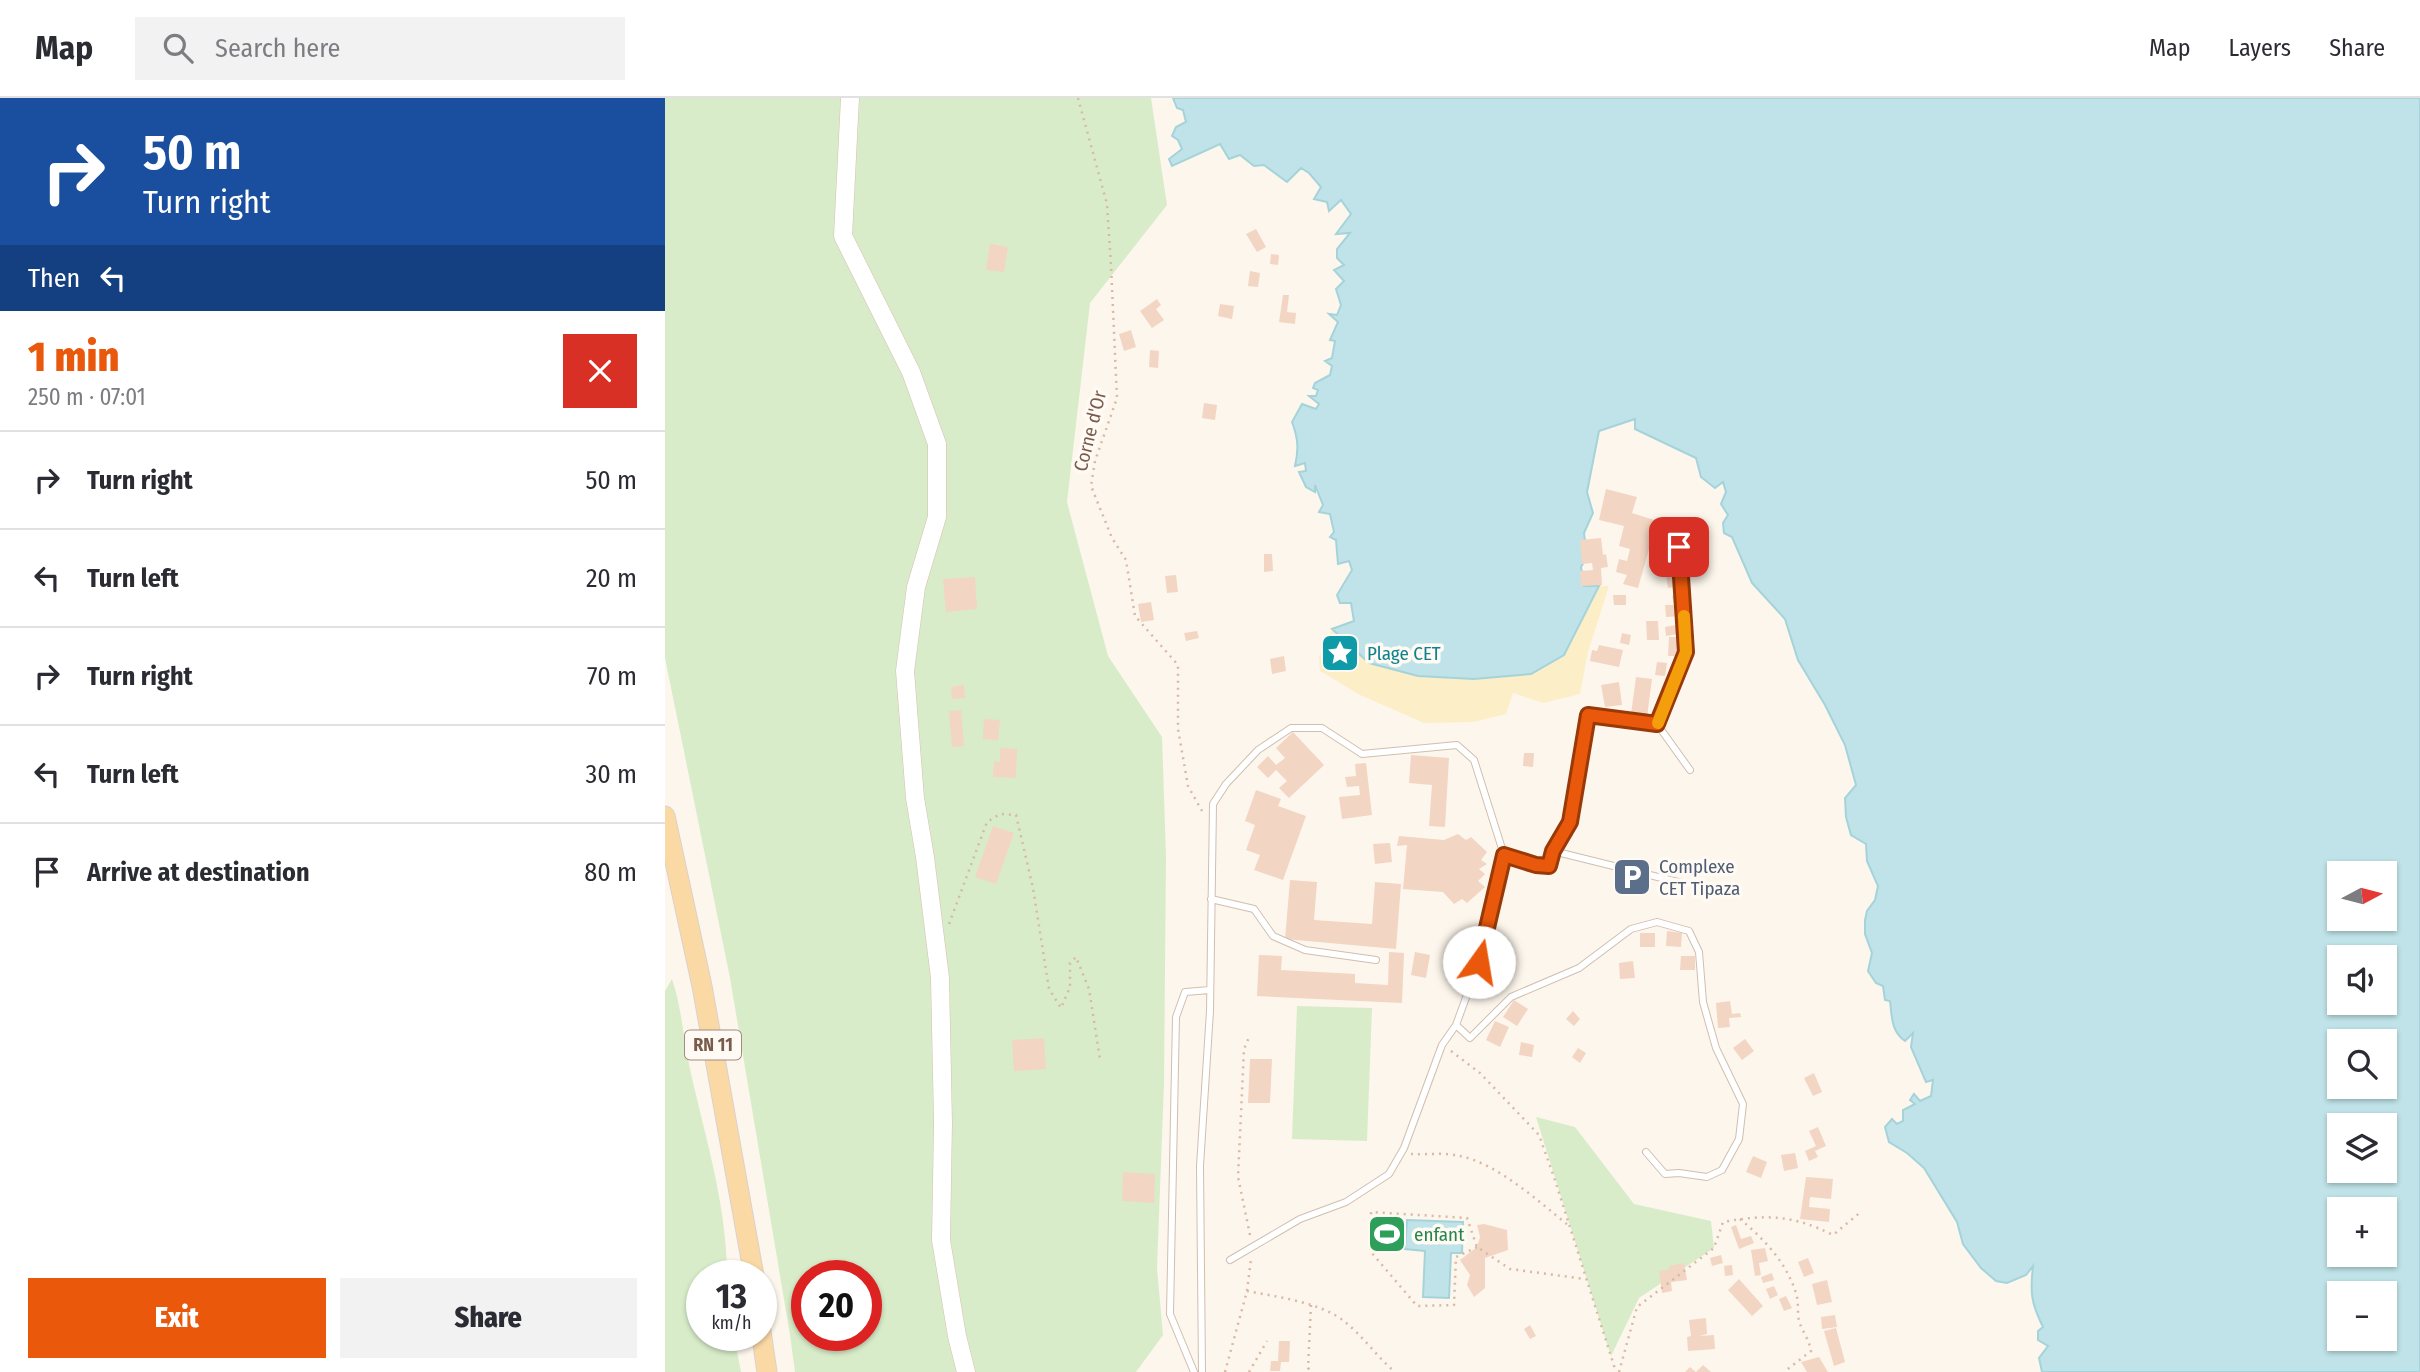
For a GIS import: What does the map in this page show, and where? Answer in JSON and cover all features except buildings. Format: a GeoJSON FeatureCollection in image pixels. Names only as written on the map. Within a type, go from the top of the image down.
{"type":"FeatureCollection","features":[{"type":"Feature","properties":{"kind":"main road","name":"RN 11"},"geometry":{"type":"LineString","coordinates":[[665,816],[702,986],[751,1260]]}},
{"type":"Feature","properties":{"kind":"main road"},"geometry":{"type":"LineString","coordinates":[[764,1351],[767,1372]]}},
{"type":"Feature","properties":{"kind":"street"},"geometry":{"type":"LineString","coordinates":[[850,98],[843,236],[911,372],[937,444],[937,517],[916,587],[905,671],[915,798],[940,978],[943,1123],[941,1240],[957,1336],[966,1372]]}},
{"type":"Feature","properties":{"kind":"lane"},"geometry":{"type":"LineString","coordinates":[[1657,724],[1686,652],[1679,547]]}},
{"type":"Feature","properties":{"kind":"lane"},"geometry":{"type":"LineString","coordinates":[[1504,855],[1536,865],[1549,866],[1553,851],[1570,822],[1588,715],[1657,724],[1690,770]]}},
{"type":"Feature","properties":{"kind":"lane"},"geometry":{"type":"LineString","coordinates":[[1202,1372],[1200,1166],[1210,990],[1213,804],[1226,784],[1258,750],[1291,728],[1322,728],[1362,754],[1457,745],[1474,760],[1504,855],[1479,962],[1455,1026],[1442,1045],[1401,1154],[1389,1174],[1346,1202],[1300,1219],[1230,1260]]}},
{"type":"Feature","properties":{"kind":"lane"},"geometry":{"type":"LineString","coordinates":[[1553,851],[1682,883]]}},
{"type":"Feature","properties":{"kind":"lane"},"geometry":{"type":"LineString","coordinates":[[1211,899],[1254,909],[1273,936],[1305,950],[1376,960]]}},
{"type":"Feature","properties":{"kind":"lane"},"geometry":{"type":"LineString","coordinates":[[1455,1026],[1470,1038],[1511,997],[1579,968],[1631,929],[1657,922],[1689,931],[1699,952],[1703,1002],[1716,1048],[1744,1104],[1739,1139],[1722,1170],[1707,1177],[1665,1174],[1646,1152]]}},
{"type":"Feature","properties":{"kind":"lane"},"geometry":{"type":"LineString","coordinates":[[1194,1372],[1170,1314],[1176,1017],[1185,992],[1210,990]]}},
{"type":"Feature","properties":{"kind":"path","name":"Corne d'Or"},"geometry":{"type":"LineString","coordinates":[[1078,98],[1107,204],[1117,398],[1095,461],[1091,486],[1112,538],[1126,560],[1135,615],[1178,665],[1178,729],[1188,786],[1211,826]]}},
{"type":"Feature","properties":{"kind":"path"},"geometry":{"type":"LineString","coordinates":[[947,931],[987,822],[1000,814],[1016,815],[1033,888],[1049,989],[1061,1008],[1070,986],[1070,964],[1076,957],[1089,989],[1100,1059]]}},
{"type":"Feature","properties":{"kind":"path"},"geometry":{"type":"LineString","coordinates":[[1225,1372],[1247,1291],[1252,1247],[1238,1177],[1244,1049],[1250,1035]]}},
{"type":"Feature","properties":{"kind":"path"},"geometry":{"type":"LineString","coordinates":[[1442,1045],[1480,1073],[1539,1135],[1617,1372]]}},
{"type":"Feature","properties":{"kind":"path"},"geometry":{"type":"LineString","coordinates":[[1401,1154],[1459,1155],[1485,1165],[1532,1195],[1569,1226]]}},
{"type":"Feature","properties":{"kind":"path"},"geometry":{"type":"LineString","coordinates":[[1617,1372],[1637,1307],[1714,1248],[1723,1222],[1760,1216],[1810,1224],[1833,1235],[1862,1211]]}},
{"type":"Feature","properties":{"kind":"path"},"geometry":{"type":"LineString","coordinates":[[1477,1248],[1455,1258],[1454,1305],[1417,1306],[1371,1252],[1371,1212],[1467,1218],[1477,1248],[1510,1269],[1585,1279]]}},
{"type":"Feature","properties":{"kind":"path"},"geometry":{"type":"LineString","coordinates":[[1740,1219],[1760,1235],[1782,1262],[1797,1294],[1799,1322],[1809,1339],[1811,1351],[1784,1372]]}},
{"type":"Feature","properties":{"kind":"path"},"geometry":{"type":"LineString","coordinates":[[1247,1291],[1311,1305],[1344,1321],[1378,1358],[1395,1372]]}},
{"type":"Feature","properties":{"kind":"path"},"geometry":{"type":"LineString","coordinates":[[1311,1305],[1308,1368],[1312,1372]]}},
{"type":"Feature","properties":{"kind":"path"},"geometry":{"type":"LineString","coordinates":[[1249,1372],[1267,1341]]}},
{"type":"Feature","properties":{"kind":"green space"},"geometry":{"type":"Polygon","coordinates":[[[665,98],[1151,98],[1167,205],[1090,303],[1067,502],[1108,656],[1162,737],[1166,856],[1164,1084],[1157,1268],[1163,1335],[1136,1372],[795,1372],[792,1351],[882,1351],[882,1260],[791,1260],[791,1342],[730,978],[665,658],[665,98]]]}},
{"type":"Feature","properties":{"kind":"green space"},"geometry":{"type":"Polygon","coordinates":[[[672,979],[714,1171],[726,1250],[726,1260],[686,1260],[686,1351],[737,1351],[741,1372],[665,1372],[665,991],[672,979]]]}},
{"type":"Feature","properties":{"kind":"green space"},"geometry":{"type":"Polygon","coordinates":[[[1297,1006],[1372,1008],[1367,1141],[1292,1139],[1297,1006]]]}},
{"type":"Feature","properties":{"kind":"green space"},"geometry":{"type":"Polygon","coordinates":[[[1536,1117],[1575,1127],[1634,1204],[1711,1221],[1714,1248],[1639,1298],[1611,1356],[1536,1117]]]}},
{"type":"Feature","properties":{"kind":"sand","name":"Plage CET"},"geometry":{"type":"Polygon","coordinates":[[[1599,586],[1609,586],[1588,652],[1580,694],[1543,703],[1513,693],[1506,714],[1474,722],[1424,723],[1360,695],[1320,671],[1319,658],[1332,629],[1369,663],[1418,676],[1474,679],[1564,655],[1599,586]]]}},
{"type":"Feature","properties":{"kind":"water"},"geometry":{"type":"Polygon","coordinates":[[[1173,98],[2420,98],[2420,1372],[2042,1372],[2039,1358],[2048,1346],[2038,1340],[2038,1331],[2043,1327],[2032,1297],[2033,1266],[2026,1275],[2007,1283],[1996,1281],[1981,1268],[1963,1244],[1957,1222],[1924,1168],[1889,1142],[1885,1127],[1892,1119],[1897,1124],[1903,1121],[1903,1110],[1915,1104],[1910,1100],[1914,1094],[1920,1101],[1931,1096],[1933,1080],[1926,1082],[1911,1047],[1913,1033],[1905,1041],[1897,1033],[1890,1001],[1885,1000],[1883,986],[1876,983],[1868,971],[1872,953],[1865,934],[1865,920],[1867,911],[1875,900],[1878,886],[1867,861],[1866,844],[1851,835],[1846,817],[1845,798],[1856,785],[1845,745],[1798,660],[1785,619],[1752,583],[1732,537],[1724,533],[1723,523],[1728,515],[1721,504],[1726,492],[1723,482],[1715,488],[1701,477],[1696,458],[1635,429],[1635,419],[1599,431],[1587,492],[1593,513],[1584,533],[1587,557],[1581,567],[1584,586],[1599,586],[1564,655],[1531,674],[1474,679],[1418,676],[1369,663],[1332,629],[1354,621],[1351,603],[1340,603],[1337,595],[1352,570],[1349,561],[1338,564],[1336,540],[1330,537],[1334,532],[1330,514],[1319,512],[1323,505],[1315,485],[1315,492],[1306,487],[1299,472],[1306,471],[1305,463],[1295,466],[1297,444],[1292,422],[1302,404],[1316,409],[1319,404],[1309,396],[1316,396],[1318,390],[1313,388],[1315,383],[1330,375],[1332,366],[1325,361],[1332,358],[1335,341],[1330,340],[1338,322],[1329,314],[1337,315],[1341,305],[1336,289],[1344,281],[1334,270],[1344,265],[1337,258],[1337,249],[1350,233],[1336,234],[1351,214],[1341,200],[1329,211],[1327,202],[1314,199],[1321,187],[1301,168],[1287,182],[1264,165],[1254,166],[1240,155],[1229,159],[1220,144],[1172,166],[1169,159],[1182,149],[1178,140],[1172,136],[1176,127],[1186,122],[1183,110],[1177,108],[1173,98]]]}},
{"type":"Feature","properties":{"kind":"water","name":"enfant"},"geometry":{"type":"Polygon","coordinates":[[[1381,1220],[1395,1220],[1394,1249],[1380,1249],[1381,1220]]]}},
{"type":"Feature","properties":{"kind":"water"},"geometry":{"type":"Polygon","coordinates":[[[1407,1220],[1463,1222],[1462,1253],[1451,1253],[1449,1298],[1423,1297],[1425,1251],[1405,1249],[1407,1220]]]}},
{"type":"Feature","properties":{"kind":"slow traffic"},"geometry":{"type":"LineString","coordinates":[[1658,723],[1686,652],[1684,616]]}},
{"type":"Feature","properties":{"kind":"place","name":"Plage CET"},"geometry":{"type":"Point","coordinates":[1340,653]}},
{"type":"Feature","properties":{"kind":"place","name":"Complexe CET Tipaza"},"geometry":{"type":"Point","coordinates":[1632,877]}},
{"type":"Feature","properties":{"kind":"place","name":"enfant"},"geometry":{"type":"Point","coordinates":[1387,1234]}},
{"type":"Feature","properties":{"kind":"route"},"geometry":{"type":"LineString","coordinates":[[1479,962],[1504,855],[1536,865],[1549,866],[1553,851],[1570,822],[1588,715],[1657,724],[1686,652],[1679,547]]}}]}
